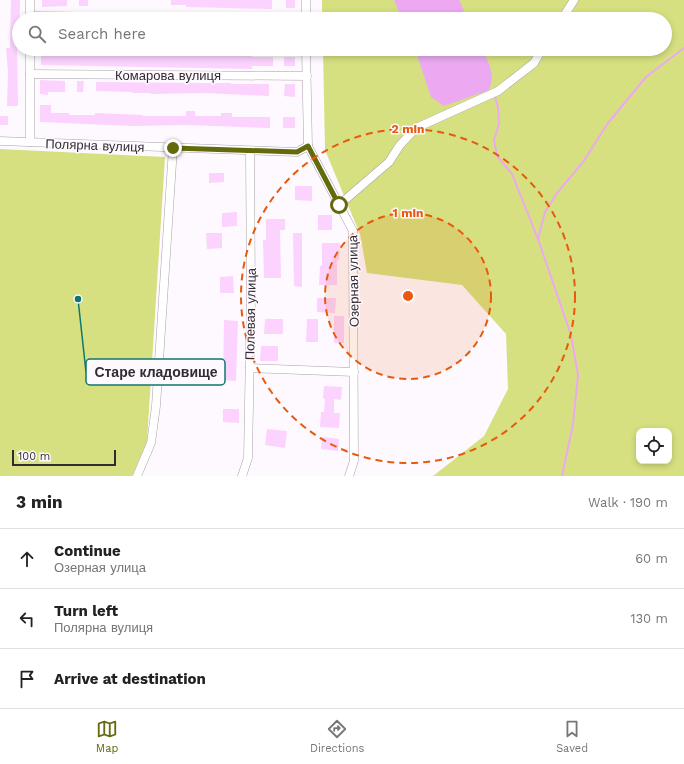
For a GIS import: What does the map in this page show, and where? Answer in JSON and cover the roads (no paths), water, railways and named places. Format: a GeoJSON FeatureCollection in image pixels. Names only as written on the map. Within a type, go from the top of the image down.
{"type":"FeatureCollection","features":[{"type":"Feature","properties":{"kind":"street"},"geometry":{"type":"LineString","coordinates":[[30,0],[30,12]]}},
{"type":"Feature","properties":{"kind":"street"},"geometry":{"type":"LineString","coordinates":[[306,0],[306,12]]}},
{"type":"Feature","properties":{"kind":"street"},"geometry":{"type":"LineString","coordinates":[[566,12],[574,0]]}},
{"type":"Feature","properties":{"kind":"street"},"geometry":{"type":"LineString","coordinates":[[30,56],[30,142]]}},
{"type":"Feature","properties":{"kind":"street","name":"Озерная улица"},"geometry":{"type":"LineString","coordinates":[[306,56],[308,146],[353,231],[354,461],[349,476]]}},
{"type":"Feature","properties":{"kind":"street"},"geometry":{"type":"LineString","coordinates":[[339,205],[389,162],[400,145],[416,128],[498,90],[534,63],[538,56]]}},
{"type":"Feature","properties":{"kind":"street","name":"Комарова вулиця"},"geometry":{"type":"LineString","coordinates":[[30,74],[307,76]]}},
{"type":"Feature","properties":{"kind":"street","name":"Полярна вулиця"},"geometry":{"type":"LineString","coordinates":[[0,141],[297,152],[308,146]]}},
{"type":"Feature","properties":{"kind":"street"},"geometry":{"type":"LineString","coordinates":[[137,476],[151,443],[156,406],[173,148]]}},
{"type":"Feature","properties":{"kind":"street","name":"Полевая улица"},"geometry":{"type":"LineString","coordinates":[[242,476],[248,458],[251,289],[250,151]]}},
{"type":"Feature","properties":{"kind":"street"},"geometry":{"type":"LineString","coordinates":[[250,368],[354,372]]}},
{"type":"Feature","properties":{"kind":"waterway"},"geometry":{"type":"LineString","coordinates":[[538,239],[545,212],[557,193],[583,162],[608,123],[646,77],[684,48]]}},
{"type":"Feature","properties":{"kind":"waterway"},"geometry":{"type":"LineString","coordinates":[[494,94],[498,107],[499,124],[494,140],[497,156],[512,174],[538,239],[571,335],[578,375],[573,424],[562,476]]}},
{"type":"Feature","properties":{"kind":"place","name":"Старе кладовище"},"geometry":{"type":"Point","coordinates":[78,299]}}]}
